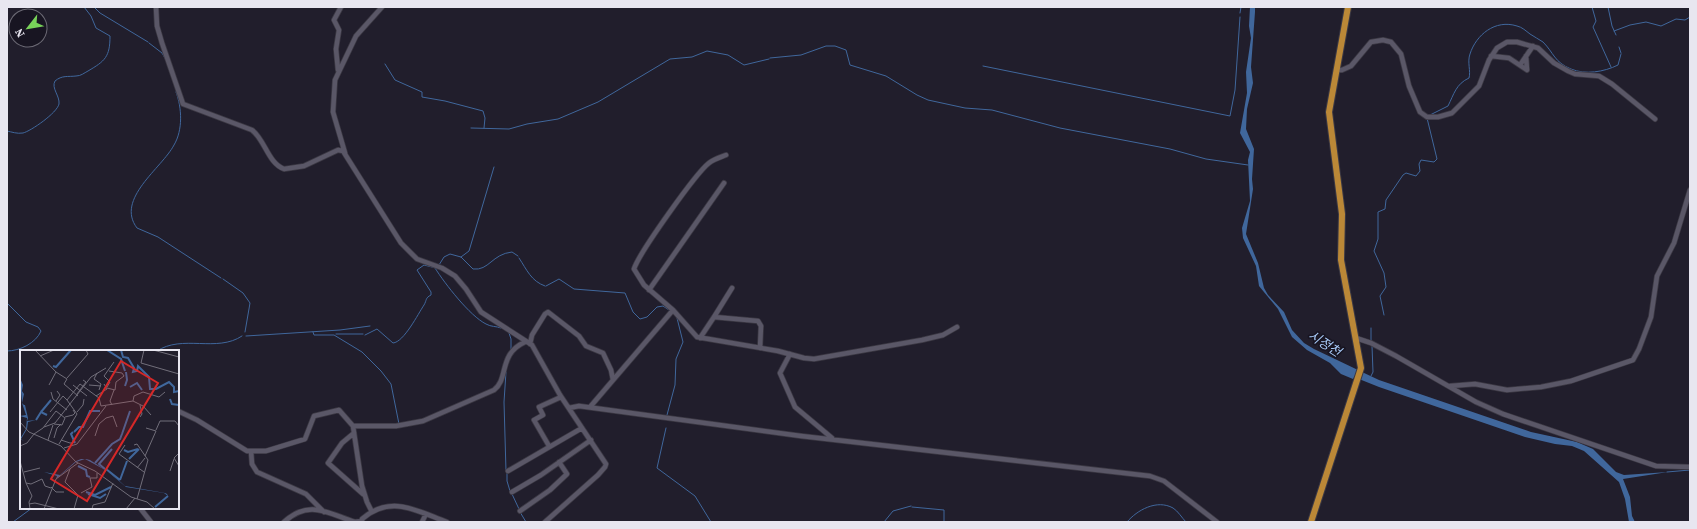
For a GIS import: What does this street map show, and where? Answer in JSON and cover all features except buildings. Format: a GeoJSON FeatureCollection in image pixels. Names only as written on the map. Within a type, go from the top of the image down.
{"type":"FeatureCollection","features":[{"type":"Feature","properties":{"kind":"main road"},"geometry":{"type":"LineString","coordinates":[[1311,522],[1361,370],[1341,260],[1342,214],[1329,115],[1330,102],[1348,7]]}},
{"type":"Feature","properties":{"kind":"street"},"geometry":{"type":"LineString","coordinates":[[156,7],[162,43],[183,104],[252,130],[258,136],[276,164],[284,169],[304,166],[338,150],[345,152]]}},
{"type":"Feature","properties":{"kind":"street"},"geometry":{"type":"LineString","coordinates":[[338,70],[336,49],[339,30],[334,20],[340,7]]}},
{"type":"Feature","properties":{"kind":"street"},"geometry":{"type":"LineString","coordinates":[[382,7],[356,36],[338,70],[333,87],[332,112],[345,152],[406,249],[419,260],[442,268],[455,276],[465,287],[481,312],[530,344],[561,397],[605,460],[605,467],[544,522]]}},
{"type":"Feature","properties":{"kind":"street"},"geometry":{"type":"LineString","coordinates":[[1336,70],[1344,70],[1351,66],[1371,42],[1383,40],[1391,42],[1400,51],[1409,86],[1420,112],[1426,116],[1435,117],[1452,113],[1479,86],[1491,56],[1497,48],[1507,42],[1517,42],[1533,46],[1541,50],[1560,67],[1575,74],[1599,76],[1612,84],[1655,119]]}},
{"type":"Feature","properties":{"kind":"street"},"geometry":{"type":"LineString","coordinates":[[1520,65],[1533,46]]}},
{"type":"Feature","properties":{"kind":"street"},"geometry":{"type":"LineString","coordinates":[[1491,56],[1509,58],[1527,70],[1526,56]]}},
{"type":"Feature","properties":{"kind":"street"},"geometry":{"type":"LineString","coordinates":[[726,155],[711,162],[699,174],[672,210],[636,264],[635,271],[649,290],[673,310],[694,335],[700,338],[760,348],[808,359],[937,337],[957,327]]}},
{"type":"Feature","properties":{"kind":"street"},"geometry":{"type":"LineString","coordinates":[[649,290],[724,183]]}},
{"type":"Feature","properties":{"kind":"street"},"geometry":{"type":"LineString","coordinates":[[1450,386],[1475,384],[1507,390],[1541,388],[1571,381],[1633,360],[1639,350],[1651,317],[1659,271],[1674,243],[1690,190]]}},
{"type":"Feature","properties":{"kind":"street"},"geometry":{"type":"LineString","coordinates":[[700,338],[732,288]]}},
{"type":"Feature","properties":{"kind":"street"},"geometry":{"type":"LineString","coordinates":[[590,407],[673,310]]}},
{"type":"Feature","properties":{"kind":"street"},"geometry":{"type":"LineString","coordinates":[[530,344],[535,330],[545,314],[548,312],[560,319],[579,336],[586,346],[603,353],[611,370],[612,380]]}},
{"type":"Feature","properties":{"kind":"street"},"geometry":{"type":"LineString","coordinates":[[714,317],[758,321],[761,323],[760,348]]}},
{"type":"Feature","properties":{"kind":"street"},"geometry":{"type":"LineString","coordinates":[[1356,338],[1371,343],[1396,356],[1476,402],[1494,410],[1656,466],[1690,467]]}},
{"type":"Feature","properties":{"kind":"street"},"geometry":{"type":"LineString","coordinates":[[353,426],[396,426],[423,421],[494,390],[499,386],[507,357],[525,342]]}},
{"type":"Feature","properties":{"kind":"street"},"geometry":{"type":"LineString","coordinates":[[790,354],[780,373],[793,404],[832,438]]}},
{"type":"Feature","properties":{"kind":"street"},"geometry":{"type":"LineString","coordinates":[[549,446],[534,420],[543,415],[539,407],[561,397]]}},
{"type":"Feature","properties":{"kind":"street"},"geometry":{"type":"LineString","coordinates":[[569,408],[576,406],[590,407],[1156,478],[1164,481],[1217,522]]}},
{"type":"Feature","properties":{"kind":"street"},"geometry":{"type":"LineString","coordinates":[[179,411],[197,420],[239,447],[251,451],[269,450],[304,439],[312,418],[328,412],[339,410],[353,426],[364,494],[372,512]]}},
{"type":"Feature","properties":{"kind":"street"},"geometry":{"type":"LineString","coordinates":[[508,471],[582,428]]}},
{"type":"Feature","properties":{"kind":"street"},"geometry":{"type":"LineString","coordinates":[[354,433],[342,443],[328,463],[364,494]]}},
{"type":"Feature","properties":{"kind":"street"},"geometry":{"type":"LineString","coordinates":[[512,492],[591,440]]}},
{"type":"Feature","properties":{"kind":"street"},"geometry":{"type":"LineString","coordinates":[[251,451],[252,464],[257,472],[306,494],[324,512]]}},
{"type":"Feature","properties":{"kind":"street"},"geometry":{"type":"LineString","coordinates":[[520,510],[550,490],[566,474],[559,462]]}},
{"type":"Feature","properties":{"kind":"street"},"geometry":{"type":"LineString","coordinates":[[284,522],[297,511],[304,509],[324,512],[355,522],[362,521],[372,512],[383,507],[392,506],[408,508],[447,522]]}},
{"type":"Feature","properties":{"kind":"street"},"geometry":{"type":"LineString","coordinates":[[141,509],[151,522]]}},
{"type":"Feature","properties":{"kind":"street"},"geometry":{"type":"LineString","coordinates":[[422,522],[426,514]]}},
{"type":"Feature","properties":{"kind":"water"},"geometry":{"type":"Polygon","coordinates":[[[1250,7],[1255,7],[1251,67],[1253,83],[1247,109],[1246,129],[1254,149],[1252,179],[1253,189],[1246,234],[1258,263],[1264,288],[1268,295],[1284,312],[1292,330],[1304,343],[1358,370],[1353,379],[1341,374],[1330,363],[1307,350],[1292,337],[1278,309],[1259,286],[1256,266],[1243,238],[1242,228],[1250,201],[1248,160],[1250,152],[1240,133],[1247,93],[1246,72],[1251,38],[1249,26],[1250,7]]]}},
{"type":"Feature","properties":{"kind":"water"},"geometry":{"type":"Polygon","coordinates":[[[1362,372],[1379,380],[1531,432],[1577,442],[1593,449],[1616,472],[1624,475],[1668,472],[1623,479],[1630,497],[1632,516],[1635,522],[1629,522],[1625,499],[1619,482],[1584,451],[1572,446],[1555,444],[1525,437],[1379,387],[1359,379],[1362,372]]]}},
{"type":"Feature","properties":{"kind":"waterway"},"geometry":{"type":"LineString","coordinates":[[7,131],[23,133],[32,129],[43,121],[54,112],[59,104],[54,86],[55,81],[63,77],[81,75],[99,64],[108,54],[110,36],[96,28],[91,16],[84,7]]}},
{"type":"Feature","properties":{"kind":"waterway"},"geometry":{"type":"LineString","coordinates":[[94,7],[100,13],[148,42]]}},
{"type":"Feature","properties":{"kind":"waterway"},"geometry":{"type":"LineString","coordinates":[[1240,13],[1241,7]]}},
{"type":"Feature","properties":{"kind":"waterway"},"geometry":{"type":"LineString","coordinates":[[1592,7],[1596,21],[1593,27],[1611,67]]}},
{"type":"Feature","properties":{"kind":"waterway"},"geometry":{"type":"LineString","coordinates":[[1608,7],[1612,26],[1616,35]]}},
{"type":"Feature","properties":{"kind":"waterway"},"geometry":{"type":"LineString","coordinates":[[983,66],[1230,116],[1235,90],[1240,17]]}},
{"type":"Feature","properties":{"kind":"waterway"},"geometry":{"type":"LineString","coordinates":[[1614,31],[1630,25],[1646,22],[1661,26],[1676,19],[1685,20],[1690,17]]}},
{"type":"Feature","properties":{"kind":"waterway"},"geometry":{"type":"LineString","coordinates":[[1430,115],[1448,106],[1458,86],[1469,78],[1469,57],[1473,47],[1482,35],[1494,27],[1509,24],[1521,27],[1543,42],[1561,63],[1576,71],[1594,72],[1613,67],[1618,65],[1621,54]]}},
{"type":"Feature","properties":{"kind":"waterway"},"geometry":{"type":"LineString","coordinates":[[149,43],[162,53],[166,60]]}},
{"type":"Feature","properties":{"kind":"waterway"},"geometry":{"type":"LineString","coordinates":[[770,58],[801,55],[826,46],[835,46],[846,50],[850,65],[886,76],[928,100],[965,108],[992,110],[1060,128],[1170,149],[1206,159],[1248,165]]}},
{"type":"Feature","properties":{"kind":"waterway"},"geometry":{"type":"LineString","coordinates":[[1619,47],[1621,53]]}},
{"type":"Feature","properties":{"kind":"waterway"},"geometry":{"type":"LineString","coordinates":[[471,128],[509,129],[527,124],[558,119],[598,102],[670,59],[692,57],[707,51],[728,55],[744,65],[769,59]]}},
{"type":"Feature","properties":{"kind":"waterway"},"geometry":{"type":"LineString","coordinates":[[385,64],[395,80],[422,92],[422,97],[445,101],[483,111],[485,118],[484,128]]}},
{"type":"Feature","properties":{"kind":"waterway"},"geometry":{"type":"LineString","coordinates":[[176,92],[181,119],[177,139],[168,154],[143,184],[136,195],[132,206],[132,217],[137,228],[158,237],[221,278]]}},
{"type":"Feature","properties":{"kind":"waterway"},"geometry":{"type":"LineString","coordinates":[[1384,315],[1380,296],[1386,287],[1384,273],[1374,251],[1378,239],[1378,212],[1385,209],[1386,200],[1403,175],[1406,173],[1416,176],[1420,171],[1419,164],[1421,160],[1434,162],[1437,159],[1427,118]]}},
{"type":"Feature","properties":{"kind":"waterway"},"geometry":{"type":"LineString","coordinates":[[461,257],[469,251],[494,167]]}},
{"type":"Feature","properties":{"kind":"waterway"},"geometry":{"type":"LineString","coordinates":[[439,265],[444,257],[450,254],[461,257],[473,269],[483,267],[505,253],[512,252],[518,256]]}},
{"type":"Feature","properties":{"kind":"waterway"},"geometry":{"type":"LineString","coordinates":[[519,258],[533,278],[545,286]]}},
{"type":"Feature","properties":{"kind":"waterway"},"geometry":{"type":"LineString","coordinates":[[365,335],[377,329],[393,343],[402,338],[427,298],[431,295],[431,292],[417,270],[424,265],[436,268]]}},
{"type":"Feature","properties":{"kind":"waterway"},"geometry":{"type":"LineString","coordinates":[[435,268],[451,291],[465,307],[488,325],[501,328]]}},
{"type":"Feature","properties":{"kind":"waterway"},"geometry":{"type":"LineString","coordinates":[[223,279],[243,293],[250,303],[245,332]]}},
{"type":"Feature","properties":{"kind":"waterway"},"geometry":{"type":"LineString","coordinates":[[546,286],[559,279],[574,289],[625,293],[633,312],[640,319],[647,317],[657,307],[663,306],[669,310]]}},
{"type":"Feature","properties":{"kind":"waterway"},"geometry":{"type":"LineString","coordinates":[[7,303],[26,322],[38,327],[41,331],[39,335],[27,346],[17,350],[7,351]]}},
{"type":"Feature","properties":{"kind":"waterway"},"geometry":{"type":"LineString","coordinates":[[667,415],[675,385],[676,359],[683,342],[677,318]]}},
{"type":"Feature","properties":{"kind":"waterway"},"geometry":{"type":"LineString","coordinates":[[246,336],[340,330],[370,326]]}},
{"type":"Feature","properties":{"kind":"waterway"},"geometry":{"type":"LineString","coordinates":[[1371,328],[1371,341]]}},
{"type":"Feature","properties":{"kind":"waterway"},"geometry":{"type":"LineString","coordinates":[[313,332],[314,335],[334,335],[362,352],[381,371],[391,384],[399,424]]}},
{"type":"Feature","properties":{"kind":"waterway"},"geometry":{"type":"LineString","coordinates":[[509,333],[511,339],[511,351]]}},
{"type":"Feature","properties":{"kind":"waterway"},"geometry":{"type":"LineString","coordinates":[[336,334],[363,334]]}},
{"type":"Feature","properties":{"kind":"waterway"},"geometry":{"type":"LineString","coordinates":[[159,350],[167,346],[177,344],[222,343],[232,341],[242,336]]}},
{"type":"Feature","properties":{"kind":"waterway"},"geometry":{"type":"LineString","coordinates":[[1371,376],[1373,372],[1372,346]]}},
{"type":"Feature","properties":{"kind":"waterway"},"geometry":{"type":"LineString","coordinates":[[506,372],[504,402],[506,471]]}},
{"type":"Feature","properties":{"kind":"waterway"},"geometry":{"type":"LineString","coordinates":[[666,428],[657,468],[695,496],[711,522]]}},
{"type":"Feature","properties":{"kind":"waterway"},"geometry":{"type":"LineString","coordinates":[[1667,472],[1690,470]]}},
{"type":"Feature","properties":{"kind":"waterway"},"geometry":{"type":"LineString","coordinates":[[507,473],[507,481],[510,491]]}},
{"type":"Feature","properties":{"kind":"waterway"},"geometry":{"type":"LineString","coordinates":[[512,494],[519,509]]}},
{"type":"Feature","properties":{"kind":"waterway"},"geometry":{"type":"LineString","coordinates":[[1127,522],[1136,513],[1154,505],[1173,508],[1186,522]]}},
{"type":"Feature","properties":{"kind":"waterway"},"geometry":{"type":"LineString","coordinates":[[884,522],[893,511],[911,506]]}},
{"type":"Feature","properties":{"kind":"waterway"},"geometry":{"type":"LineString","coordinates":[[912,507],[944,510],[944,522]]}},
{"type":"Feature","properties":{"kind":"waterway"},"geometry":{"type":"LineString","coordinates":[[13,522],[31,509]]}},
{"type":"Feature","properties":{"kind":"waterway"},"geometry":{"type":"LineString","coordinates":[[520,512],[526,522]]}},
{"type":"Feature","properties":{"kind":"water label","name":"시정천"},"geometry":{"type":"Point","coordinates":[1325,343]}}]}
